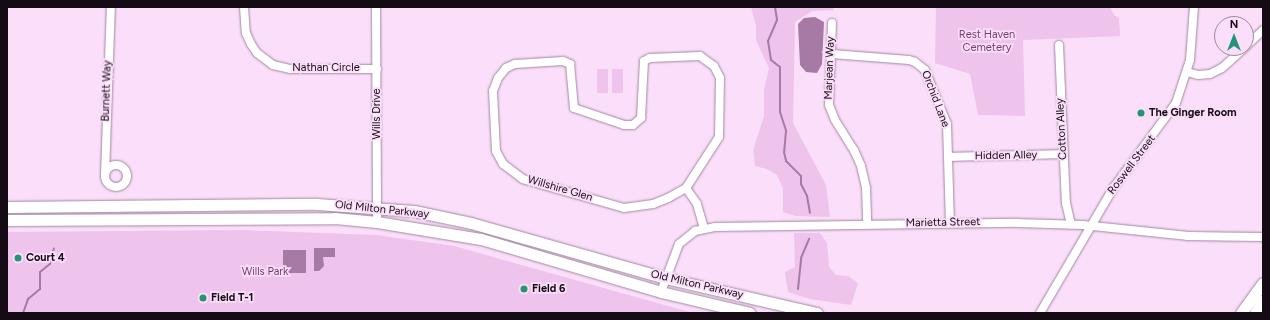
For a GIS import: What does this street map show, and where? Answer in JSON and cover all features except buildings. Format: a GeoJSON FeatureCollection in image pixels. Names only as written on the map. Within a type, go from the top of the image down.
{"type":"FeatureCollection","features":[{"type":"Feature","properties":{"kind":"main road","name":"Old Milton Parkway"},"geometry":{"type":"LineString","coordinates":[[7,207],[317,204],[414,211],[471,223],[665,278],[817,313]]}},
{"type":"Feature","properties":{"kind":"main road","name":"Old Milton Parkway"},"geometry":{"type":"LineString","coordinates":[[7,220],[335,218],[377,222],[481,239],[661,292],[750,313]]}},
{"type":"Feature","properties":{"kind":"main road"},"geometry":{"type":"LineString","coordinates":[[1241,313],[1263,283]]}},
{"type":"Feature","properties":{"kind":"main road"},"geometry":{"type":"LineString","coordinates":[[1254,313],[1263,300]]}},
{"type":"Feature","properties":{"kind":"street","name":"Burnett Way"},"geometry":{"type":"LineString","coordinates":[[105,175],[111,7]]}},
{"type":"Feature","properties":{"kind":"street","name":"Nathan Circle"},"geometry":{"type":"LineString","coordinates":[[244,7],[246,33],[251,44],[257,53],[273,64],[291,69],[377,69]]}},
{"type":"Feature","properties":{"kind":"street","name":"Wills Drive"},"geometry":{"type":"LineString","coordinates":[[376,7],[377,222]]}},
{"type":"Feature","properties":{"kind":"street","name":"Roswell Street"},"geometry":{"type":"LineString","coordinates":[[1040,313],[1114,187],[1170,114],[1187,72],[1194,7]]}},
{"type":"Feature","properties":{"kind":"street","name":"Marjean Way"},"geometry":{"type":"LineString","coordinates":[[832,23],[832,54],[828,72],[829,105],[834,120],[854,150],[861,166],[866,188],[867,224]]}},
{"type":"Feature","properties":{"kind":"street"},"geometry":{"type":"LineString","coordinates":[[1254,38],[1263,30]]}},
{"type":"Feature","properties":{"kind":"street","name":"Cotton Alley"},"geometry":{"type":"LineString","coordinates":[[1059,45],[1063,154],[1068,212],[1071,224]]}},
{"type":"Feature","properties":{"kind":"street","name":"Orchid Lane"},"geometry":{"type":"LineString","coordinates":[[832,54],[909,60],[922,66],[946,124],[949,157],[950,223]]}},
{"type":"Feature","properties":{"kind":"street","name":"Willshire Glen"},"geometry":{"type":"LineString","coordinates":[[700,56],[707,60],[720,78],[719,137],[686,188],[653,204],[624,208],[523,179],[503,164],[496,150],[493,91],[498,78],[506,68],[515,64],[563,61],[570,64],[571,68],[574,108],[624,125],[633,125],[640,118],[644,61],[650,58],[700,56]]}},
{"type":"Feature","properties":{"kind":"street"},"geometry":{"type":"LineString","coordinates":[[1187,72],[1198,75],[1210,74],[1222,68],[1235,56]]}},
{"type":"Feature","properties":{"kind":"street","name":"Hidden Alley"},"geometry":{"type":"LineString","coordinates":[[949,157],[1063,154]]}},
{"type":"Feature","properties":{"kind":"street"},"geometry":{"type":"LineString","coordinates":[[686,188],[697,204],[704,228]]}},
{"type":"Feature","properties":{"kind":"street","name":"Marietta Street"},"geometry":{"type":"LineString","coordinates":[[661,292],[679,244],[688,234],[704,228],[950,223],[1071,224],[1188,236],[1263,238]]}},
{"type":"Feature","properties":{"kind":"green space"},"geometry":{"type":"Polygon","coordinates":[[[751,7],[833,7],[834,10],[812,11],[795,22],[793,123],[826,185],[830,217],[796,216],[783,212],[783,188],[777,175],[767,169],[755,166],[753,150],[764,116],[764,90],[769,68],[756,40],[756,26],[751,7]]]}},
{"type":"Feature","properties":{"kind":"green space","name":"Rest Haven Cemetery"},"geometry":{"type":"Polygon","coordinates":[[[936,7],[1110,7],[1114,15],[1119,18],[1120,36],[1023,40],[1025,116],[978,115],[970,74],[935,63],[936,7]]]}},
{"type":"Feature","properties":{"kind":"green space"},"geometry":{"type":"Polygon","coordinates":[[[597,69],[608,69],[608,93],[597,93],[597,69]]]}},
{"type":"Feature","properties":{"kind":"green space"},"geometry":{"type":"Polygon","coordinates":[[[612,69],[623,69],[623,93],[612,93],[612,69]]]}},
{"type":"Feature","properties":{"kind":"green space","name":"Wills Park"},"geometry":{"type":"Polygon","coordinates":[[[241,230],[376,235],[454,246],[693,313],[7,313],[7,232],[241,230]]]}},
{"type":"Feature","properties":{"kind":"green space"},"geometry":{"type":"Polygon","coordinates":[[[794,233],[820,233],[827,243],[829,267],[836,275],[848,276],[858,283],[851,305],[810,299],[788,292],[785,272],[795,267],[794,233]]]}},
{"type":"Feature","properties":{"kind":"shaded area"},"geometry":{"type":"Polygon","coordinates":[[[815,17],[824,22],[822,64],[817,73],[806,72],[800,65],[798,24],[804,18],[815,17]]]}},
{"type":"Feature","properties":{"kind":"shaded area"},"geometry":{"type":"Polygon","coordinates":[[[314,248],[335,248],[335,257],[323,257],[324,266],[319,271],[314,271],[314,248]]]}},
{"type":"Feature","properties":{"kind":"shaded area"},"geometry":{"type":"Polygon","coordinates":[[[283,250],[306,250],[306,273],[283,273],[283,250]]]}},
{"type":"Feature","properties":{"kind":"waterway"},"geometry":{"type":"LineString","coordinates":[[775,7],[777,20],[768,41],[771,60],[780,67],[780,112],[786,131],[784,152],[786,161],[801,176],[801,184],[807,196],[810,213]]}},
{"type":"Feature","properties":{"kind":"waterway"},"geometry":{"type":"LineString","coordinates":[[798,289],[801,258],[809,239]]}},
{"type":"Feature","properties":{"kind":"waterway"},"geometry":{"type":"LineString","coordinates":[[23,313],[28,299],[40,289],[40,272],[50,264],[54,248]]}},
{"type":"Feature","properties":{"kind":"place","name":"The Ginger Room"},"geometry":{"type":"Point","coordinates":[1141,113]}},
{"type":"Feature","properties":{"kind":"place","name":"Court 4"},"geometry":{"type":"Point","coordinates":[18,258]}},
{"type":"Feature","properties":{"kind":"place","name":"Field 6"},"geometry":{"type":"Point","coordinates":[524,289]}},
{"type":"Feature","properties":{"kind":"place","name":"Field T-1"},"geometry":{"type":"Point","coordinates":[203,298]}}]}
